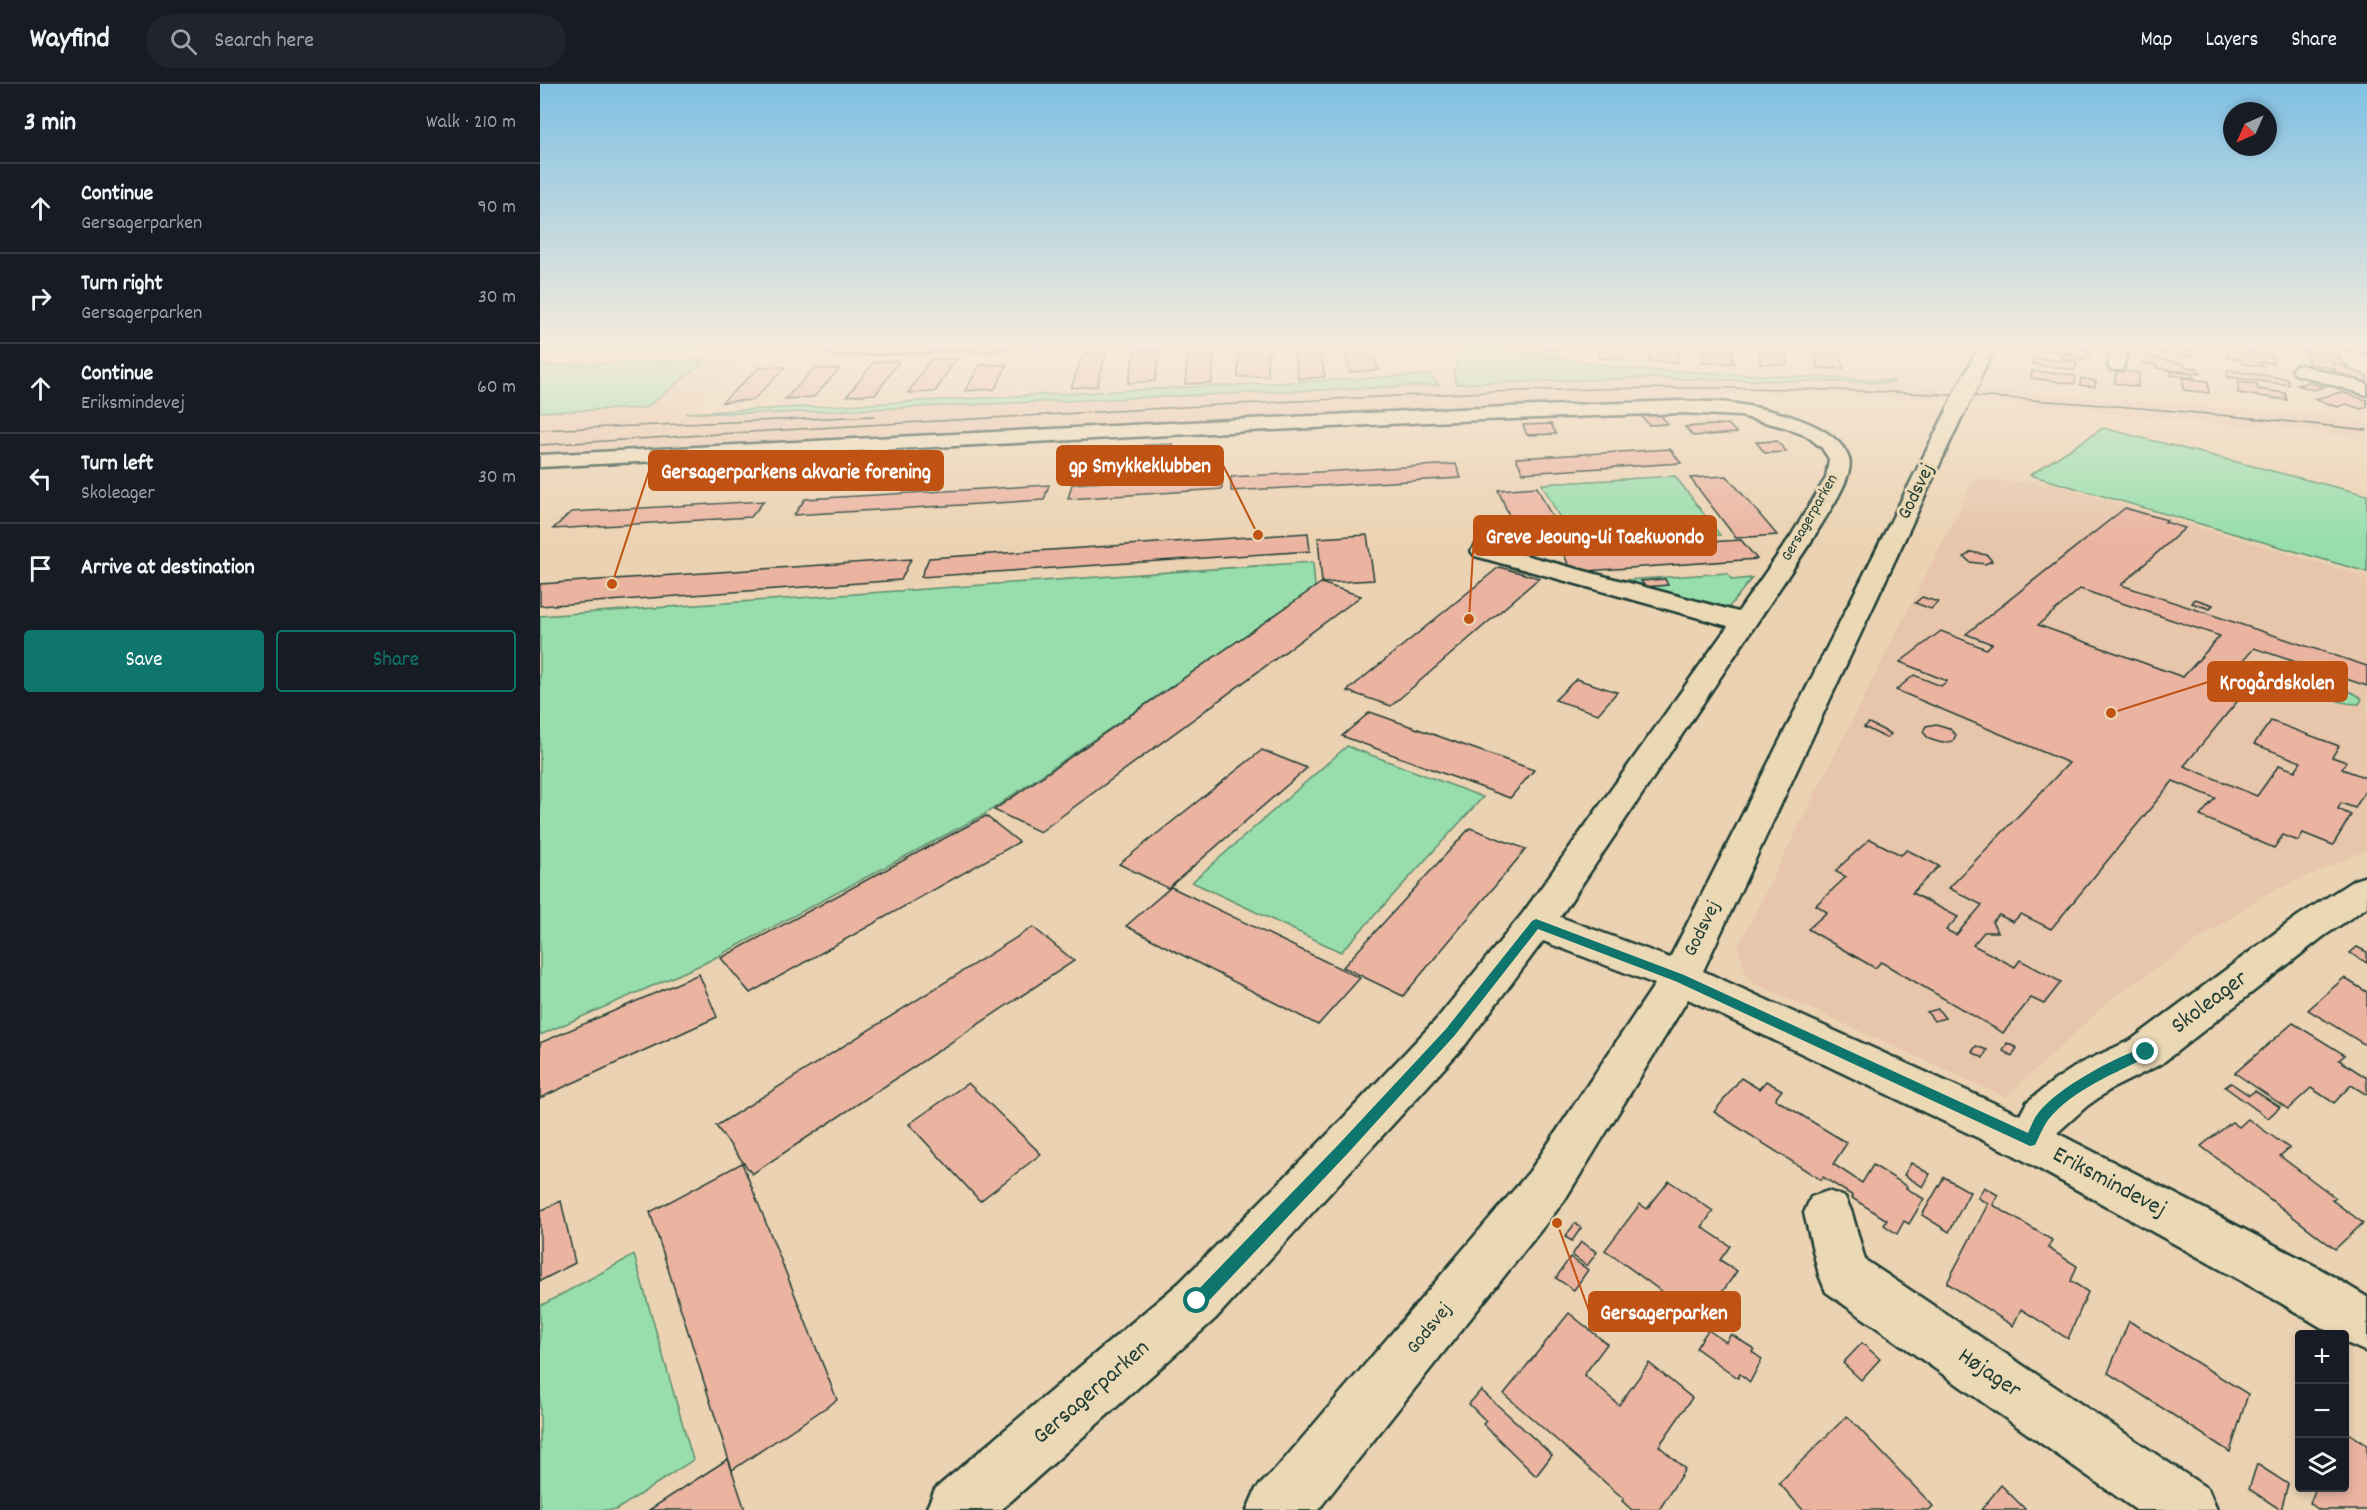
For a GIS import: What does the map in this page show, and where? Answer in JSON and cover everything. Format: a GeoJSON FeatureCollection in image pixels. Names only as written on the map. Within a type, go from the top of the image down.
{"type":"FeatureCollection","features":[{"type":"Feature","properties":{"kind":"street","name":"Gersagerparken"},"geometry":{"type":"LineString","coordinates":[[540,461],[1567,411]]}},
{"type":"Feature","properties":{"kind":"street","name":"Gersagerparken"},"geometry":{"type":"LineString","coordinates":[[956,1510],[1197,1301],[1344,1148],[1451,1032],[1536,923],[1802,537],[1837,478],[1839,459],[1829,444],[1814,432],[1767,415],[1744,411]]}},
{"type":"Feature","properties":{"kind":"street","name":"Godsvej"},"geometry":{"type":"LineString","coordinates":[[1277,1510],[1297,1490],[1547,1186],[1680,978],[1956,411]]}},
{"type":"Feature","properties":{"kind":"street"},"geometry":{"type":"LineString","coordinates":[[1483,551],[1744,622]]}},
{"type":"Feature","properties":{"kind":"street","name":"Skoleager"},"geometry":{"type":"LineString","coordinates":[[2030,1141],[2043,1116],[2071,1093],[2096,1076],[2146,1052],[2311,926],[2367,889]]}},
{"type":"Feature","properties":{"kind":"street"},"geometry":{"type":"LineString","coordinates":[[1536,923],[1680,978]]}},
{"type":"Feature","properties":{"kind":"street","name":"Eriksmindevej"},"geometry":{"type":"LineString","coordinates":[[1680,978],[2030,1141],[2299,1285],[2367,1326]]}},
{"type":"Feature","properties":{"kind":"street","name":"Højager"},"geometry":{"type":"LineString","coordinates":[[1828,1213],[1844,1275],[2187,1510]]}},
{"type":"Feature","properties":{"kind":"shaded area"},"geometry":{"type":"Polygon","coordinates":[[[540,411],[780,413],[840,411],[1464,411],[540,456],[540,411]]]}},
{"type":"Feature","properties":{"kind":"shaded area"},"geometry":{"type":"Polygon","coordinates":[[[2080,411],[2259,411],[2367,419],[2367,438],[2080,411]]]}},
{"type":"Feature","properties":{"kind":"shaded area"},"geometry":{"type":"Polygon","coordinates":[[[1974,479],[2052,484],[2367,577],[2367,850],[2264,895],[2110,1000],[2006,1097],[1748,980],[1738,947],[1974,479]]]}},
{"type":"Feature","properties":{"kind":"green space"},"geometry":{"type":"Polygon","coordinates":[[[540,411],[579,411],[540,412],[540,411]]]}},
{"type":"Feature","properties":{"kind":"green space"},"geometry":{"type":"Polygon","coordinates":[[[733,411],[838,411],[780,413],[685,413],[733,411]]]}},
{"type":"Feature","properties":{"kind":"green space"},"geometry":{"type":"Polygon","coordinates":[[[2103,428],[2367,495],[2367,572],[2030,475],[2103,428]]]}},
{"type":"Feature","properties":{"kind":"green space"},"geometry":{"type":"Polygon","coordinates":[[[1675,476],[1720,535],[1574,545],[1542,484],[1675,476]]]}},
{"type":"Feature","properties":{"kind":"green space"},"geometry":{"type":"Polygon","coordinates":[[[1313,562],[1315,588],[985,814],[705,963],[540,1035],[540,616],[1313,562]]]}},
{"type":"Feature","properties":{"kind":"green space"},"geometry":{"type":"Polygon","coordinates":[[[1727,573],[1732,580],[1752,578],[1726,611],[1610,581],[1727,573]]]}},
{"type":"Feature","properties":{"kind":"green space"},"geometry":{"type":"Polygon","coordinates":[[[2323,686],[2354,693],[2362,699],[2359,704],[2338,701],[2320,690],[2323,686]]]}},
{"type":"Feature","properties":{"kind":"green space"},"geometry":{"type":"Polygon","coordinates":[[[1347,746],[1483,797],[1341,952],[1192,882],[1347,746]]]}},
{"type":"Feature","properties":{"kind":"green space"},"geometry":{"type":"Polygon","coordinates":[[[634,1255],[693,1460],[616,1510],[540,1510],[540,1306],[634,1255]]]}},
{"type":"Feature","properties":{"kind":"building"},"geometry":{"type":"Polygon","coordinates":[[[1657,411],[1668,424],[1649,425],[1638,412],[1657,411]]]}},
{"type":"Feature","properties":{"kind":"building"},"geometry":{"type":"Polygon","coordinates":[[[1551,424],[1556,434],[1527,435],[1523,425],[1551,424]]]}},
{"type":"Feature","properties":{"kind":"building"},"geometry":{"type":"Polygon","coordinates":[[[1728,424],[1737,433],[1693,436],[1685,427],[1728,424]]]}},
{"type":"Feature","properties":{"kind":"building"},"geometry":{"type":"Polygon","coordinates":[[[1777,441],[1787,452],[1765,453],[1756,442],[1777,441]]]}},
{"type":"Feature","properties":{"kind":"building"},"geometry":{"type":"Polygon","coordinates":[[[1173,444],[1172,455],[1142,456],[1144,445],[1173,444]]]}},
{"type":"Feature","properties":{"kind":"building"},"geometry":{"type":"Polygon","coordinates":[[[1670,449],[1681,463],[1523,473],[1516,458],[1670,449]]]}},
{"type":"Feature","properties":{"kind":"building"},"geometry":{"type":"Polygon","coordinates":[[[1456,464],[1461,478],[1231,491],[1231,477],[1456,464]]]}},
{"type":"Feature","properties":{"kind":"building"},"geometry":{"type":"Polygon","coordinates":[[[1222,475],[1222,489],[1068,499],[1072,484],[1222,475]]]}},
{"type":"Feature","properties":{"kind":"building"},"geometry":{"type":"Polygon","coordinates":[[[1727,476],[1777,535],[1736,538],[1690,478],[1727,476]]]}},
{"type":"Feature","properties":{"kind":"building"},"geometry":{"type":"Polygon","coordinates":[[[1049,485],[1044,500],[794,515],[805,499],[1049,485]]]}},
{"type":"Feature","properties":{"kind":"building"},"geometry":{"type":"Polygon","coordinates":[[[1537,487],[1568,549],[1525,552],[1498,490],[1537,487]]]}},
{"type":"Feature","properties":{"kind":"building"},"geometry":{"type":"Polygon","coordinates":[[[764,501],[751,517],[553,529],[571,512],[764,501]]]}},
{"type":"Feature","properties":{"kind":"building"},"geometry":{"type":"Polygon","coordinates":[[[2125,508],[2167,520],[2165,522],[2185,528],[2121,585],[2367,666],[2367,686],[2254,648],[2219,689],[2240,698],[2184,766],[2257,796],[2279,765],[2295,771],[2301,762],[2254,744],[2271,721],[2339,746],[2332,757],[2346,762],[2342,769],[2367,778],[2367,788],[2355,808],[2341,803],[2338,809],[2351,815],[2333,845],[2303,833],[2298,841],[2283,835],[2274,848],[2200,816],[2215,798],[2173,781],[2051,929],[2021,914],[2013,922],[1999,915],[1992,922],[1998,932],[1984,932],[1973,945],[2015,967],[2020,960],[2061,982],[2044,1004],[2031,998],[2003,1033],[1881,962],[1875,968],[1808,929],[1827,912],[1816,905],[1846,877],[1835,871],[1870,839],[1901,855],[1907,850],[1939,866],[1912,893],[1958,917],[1946,930],[1956,935],[1982,905],[1949,888],[2069,763],[1896,690],[1914,675],[1941,686],[1947,681],[1900,662],[1941,631],[1986,649],[1992,644],[1966,634],[2125,508]],[[2080,589],[2038,625],[2183,677],[2220,636],[2080,589]]]}},
{"type":"Feature","properties":{"kind":"building"},"geometry":{"type":"Polygon","coordinates":[[[1308,533],[1310,551],[921,577],[929,558],[1308,533]]]}},
{"type":"Feature","properties":{"kind":"building"},"geometry":{"type":"Polygon","coordinates":[[[1367,535],[1374,580],[1322,583],[1318,538],[1367,535]]]}},
{"type":"Feature","properties":{"kind":"building"},"geometry":{"type":"Polygon","coordinates":[[[1741,540],[1757,559],[1572,572],[1562,551],[1741,540]]]}},
{"type":"Feature","properties":{"kind":"building"},"geometry":{"type":"Polygon","coordinates":[[[1971,552],[1987,555],[1992,561],[1985,564],[1970,562],[1964,557],[1971,552]]]}},
{"type":"Feature","properties":{"kind":"building"},"geometry":{"type":"Polygon","coordinates":[[[911,559],[901,580],[540,606],[540,584],[911,559]]]}},
{"type":"Feature","properties":{"kind":"building"},"geometry":{"type":"Polygon","coordinates":[[[1499,567],[1539,578],[1391,706],[1347,691],[1499,567]]]}},
{"type":"Feature","properties":{"kind":"building"},"geometry":{"type":"Polygon","coordinates":[[[1665,579],[1668,585],[1645,587],[1641,581],[1665,579]]]}},
{"type":"Feature","properties":{"kind":"building"},"geometry":{"type":"Polygon","coordinates":[[[1321,583],[1361,596],[1040,832],[994,810],[1321,583]]]}},
{"type":"Feature","properties":{"kind":"building"},"geometry":{"type":"Polygon","coordinates":[[[1922,597],[1938,602],[1931,609],[1915,603],[1922,597]]]}},
{"type":"Feature","properties":{"kind":"building"},"geometry":{"type":"Polygon","coordinates":[[[2195,599],[2213,605],[2210,609],[2192,603],[2195,599]]]}},
{"type":"Feature","properties":{"kind":"building"},"geometry":{"type":"Polygon","coordinates":[[[1576,679],[1617,692],[1598,714],[1555,700],[1576,679]]]}},
{"type":"Feature","properties":{"kind":"building"},"geometry":{"type":"Polygon","coordinates":[[[1370,712],[1534,770],[1510,798],[1342,736],[1370,712]]]}},
{"type":"Feature","properties":{"kind":"building"},"geometry":{"type":"Polygon","coordinates":[[[1869,723],[1891,734],[1886,738],[1864,727],[1869,723]]]}},
{"type":"Feature","properties":{"kind":"building"},"geometry":{"type":"Polygon","coordinates":[[[1936,724],[1949,728],[1956,735],[1953,741],[1942,743],[1929,739],[1923,732],[1926,726],[1936,724]]]}},
{"type":"Feature","properties":{"kind":"building"},"geometry":{"type":"Polygon","coordinates":[[[1262,750],[1307,768],[1168,888],[1119,864],[1262,750]]]}},
{"type":"Feature","properties":{"kind":"building"},"geometry":{"type":"Polygon","coordinates":[[[986,816],[1019,842],[750,993],[721,958],[986,816]]]}},
{"type":"Feature","properties":{"kind":"building"},"geometry":{"type":"Polygon","coordinates":[[[1470,828],[1526,849],[1403,996],[1343,967],[1470,828]]]}},
{"type":"Feature","properties":{"kind":"building"},"geometry":{"type":"Polygon","coordinates":[[[1171,887],[1360,978],[1318,1025],[1126,926],[1171,887]]]}},
{"type":"Feature","properties":{"kind":"building"},"geometry":{"type":"Polygon","coordinates":[[[1033,927],[1074,961],[752,1174],[716,1126],[1033,927]]]}},
{"type":"Feature","properties":{"kind":"building"},"geometry":{"type":"Polygon","coordinates":[[[2357,947],[2367,952],[2367,963],[2350,953],[2357,947]]]}},
{"type":"Feature","properties":{"kind":"building"},"geometry":{"type":"Polygon","coordinates":[[[699,974],[717,1017],[540,1098],[540,1043],[699,974]]]}},
{"type":"Feature","properties":{"kind":"building"},"geometry":{"type":"Polygon","coordinates":[[[2344,978],[2367,992],[2367,1046],[2308,1010],[2344,978]]]}},
{"type":"Feature","properties":{"kind":"building"},"geometry":{"type":"Polygon","coordinates":[[[1938,1009],[1945,1018],[1934,1021],[1927,1012],[1938,1009]]]}},
{"type":"Feature","properties":{"kind":"building"},"geometry":{"type":"Polygon","coordinates":[[[2293,1023],[2345,1055],[2339,1060],[2367,1078],[2367,1095],[2351,1085],[2334,1103],[2311,1088],[2288,1109],[2235,1073],[2293,1023]]]}},
{"type":"Feature","properties":{"kind":"building"},"geometry":{"type":"Polygon","coordinates":[[[2007,1043],[2017,1048],[2012,1056],[2003,1051],[2007,1043]]]}},
{"type":"Feature","properties":{"kind":"building"},"geometry":{"type":"Polygon","coordinates":[[[1976,1046],[1987,1050],[1983,1058],[1972,1052],[1976,1046]]]}},
{"type":"Feature","properties":{"kind":"building"},"geometry":{"type":"Polygon","coordinates":[[[1741,1078],[1759,1089],[1766,1081],[1782,1090],[1775,1099],[1847,1143],[1833,1164],[1862,1183],[1873,1165],[1924,1199],[1909,1224],[1904,1221],[1897,1234],[1884,1225],[1887,1220],[1852,1198],[1853,1196],[1823,1177],[1821,1180],[1714,1112],[1741,1078]]]}},
{"type":"Feature","properties":{"kind":"building"},"geometry":{"type":"Polygon","coordinates":[[[968,1083],[1041,1154],[980,1201],[909,1124],[968,1083]]]}},
{"type":"Feature","properties":{"kind":"building"},"geometry":{"type":"Polygon","coordinates":[[[2231,1083],[2249,1095],[2255,1091],[2280,1107],[2268,1118],[2225,1087],[2231,1083]]]}},
{"type":"Feature","properties":{"kind":"building"},"geometry":{"type":"Polygon","coordinates":[[[2248,1119],[2289,1148],[2280,1156],[2336,1198],[2332,1200],[2363,1223],[2335,1249],[2201,1146],[2232,1122],[2239,1127],[2248,1119]]]}},
{"type":"Feature","properties":{"kind":"building"},"geometry":{"type":"Polygon","coordinates":[[[742,1163],[837,1400],[732,1470],[650,1212],[742,1163]]]}},
{"type":"Feature","properties":{"kind":"building"},"geometry":{"type":"Polygon","coordinates":[[[1911,1163],[1930,1174],[1923,1187],[1904,1175],[1911,1163]]]}},
{"type":"Feature","properties":{"kind":"building"},"geometry":{"type":"Polygon","coordinates":[[[1944,1177],[1970,1192],[1949,1232],[1922,1215],[1944,1177]]]}},
{"type":"Feature","properties":{"kind":"building"},"geometry":{"type":"Polygon","coordinates":[[[1669,1181],[1713,1211],[1702,1227],[1730,1246],[1720,1260],[1737,1271],[1702,1321],[1605,1250],[1640,1204],[1647,1209],[1669,1181]]]}},
{"type":"Feature","properties":{"kind":"building"},"geometry":{"type":"Polygon","coordinates":[[[1984,1187],[1998,1195],[1993,1205],[2052,1240],[2048,1248],[2077,1266],[2071,1281],[2088,1292],[2068,1339],[2021,1309],[2013,1326],[1947,1283],[1988,1204],[1978,1198],[1984,1187]]]}},
{"type":"Feature","properties":{"kind":"building"},"geometry":{"type":"Polygon","coordinates":[[[561,1201],[575,1263],[540,1281],[540,1211],[561,1201]]]}},
{"type":"Feature","properties":{"kind":"building"},"geometry":{"type":"Polygon","coordinates":[[[1575,1223],[1581,1228],[1572,1241],[1565,1237],[1575,1223]]]}},
{"type":"Feature","properties":{"kind":"building"},"geometry":{"type":"Polygon","coordinates":[[[1581,1242],[1597,1252],[1587,1266],[1572,1255],[1581,1242]]]}},
{"type":"Feature","properties":{"kind":"building"},"geometry":{"type":"Polygon","coordinates":[[[1570,1257],[1588,1270],[1574,1290],[1556,1278],[1570,1257]]]}},
{"type":"Feature","properties":{"kind":"building"},"geometry":{"type":"Polygon","coordinates":[[[1569,1313],[1607,1344],[1584,1375],[1619,1405],[1649,1363],[1692,1398],[1659,1446],[1685,1469],[1659,1510],[1632,1510],[1622,1501],[1624,1499],[1504,1394],[1569,1313]]]}},
{"type":"Feature","properties":{"kind":"building"},"geometry":{"type":"Polygon","coordinates":[[[2129,1321],[2248,1394],[2230,1452],[2108,1373],[2129,1321]]]}},
{"type":"Feature","properties":{"kind":"building"},"geometry":{"type":"Polygon","coordinates":[[[1708,1330],[1726,1342],[1731,1334],[1754,1349],[1752,1352],[1762,1359],[1750,1382],[1740,1374],[1738,1378],[1696,1348],[1708,1330]]]}},
{"type":"Feature","properties":{"kind":"building"},"geometry":{"type":"Polygon","coordinates":[[[1862,1343],[1880,1359],[1861,1380],[1843,1363],[1862,1343]]]}},
{"type":"Feature","properties":{"kind":"building"},"geometry":{"type":"Polygon","coordinates":[[[1481,1390],[1552,1455],[1536,1476],[1483,1424],[1486,1421],[1469,1404],[1481,1390]]]}},
{"type":"Feature","properties":{"kind":"building"},"geometry":{"type":"Polygon","coordinates":[[[1847,1416],[1933,1506],[1929,1510],[1803,1510],[1779,1483],[1847,1416]]]}},
{"type":"Feature","properties":{"kind":"building"},"geometry":{"type":"Polygon","coordinates":[[[2349,1433],[2367,1445],[2367,1510],[2319,1510],[2310,1503],[2314,1492],[2349,1492],[2349,1433]]]}},
{"type":"Feature","properties":{"kind":"building"},"geometry":{"type":"Polygon","coordinates":[[[728,1459],[745,1510],[649,1510],[728,1459]]]}},
{"type":"Feature","properties":{"kind":"building"},"geometry":{"type":"Polygon","coordinates":[[[2257,1464],[2288,1484],[2281,1510],[2249,1489],[2257,1464]]]}},
{"type":"Feature","properties":{"kind":"building"},"geometry":{"type":"Polygon","coordinates":[[[2001,1485],[2025,1509],[2024,1510],[1981,1510],[2001,1485]]]}},
{"type":"Feature","properties":{"kind":"tram line"},"geometry":{"type":"LineString","coordinates":[[540,445],[1122,411]]}},
{"type":"Feature","properties":{"kind":"tram line"},"geometry":{"type":"LineString","coordinates":[[2177,411],[2367,430]]}},
{"type":"Feature","properties":{"kind":"tram line"},"geometry":{"type":"LineString","coordinates":[[540,430],[875,416]]}},
{"type":"Feature","properties":{"kind":"place","name":"gp Smykkeklubben"},"geometry":{"type":"Point","coordinates":[1258,535]}},
{"type":"Feature","properties":{"kind":"place","name":"Gersagerparkens akvarie forening"},"geometry":{"type":"Point","coordinates":[612,584]}},
{"type":"Feature","properties":{"kind":"place","name":"Greve Jeoung-Ui Taekwondo"},"geometry":{"type":"Point","coordinates":[1469,619]}},
{"type":"Feature","properties":{"kind":"place","name":"Krogårdskolen"},"geometry":{"type":"Point","coordinates":[2111,713]}},
{"type":"Feature","properties":{"kind":"place","name":"Gersagerparken"},"geometry":{"type":"Point","coordinates":[1557,1223]}},
{"type":"Feature","properties":{"kind":"route"},"geometry":{"type":"LineString","coordinates":[[1197,1301],[1344,1148],[1451,1032],[1536,923],[1680,978],[2030,1141],[2043,1116],[2071,1093],[2096,1076],[2146,1052]]}}]}
